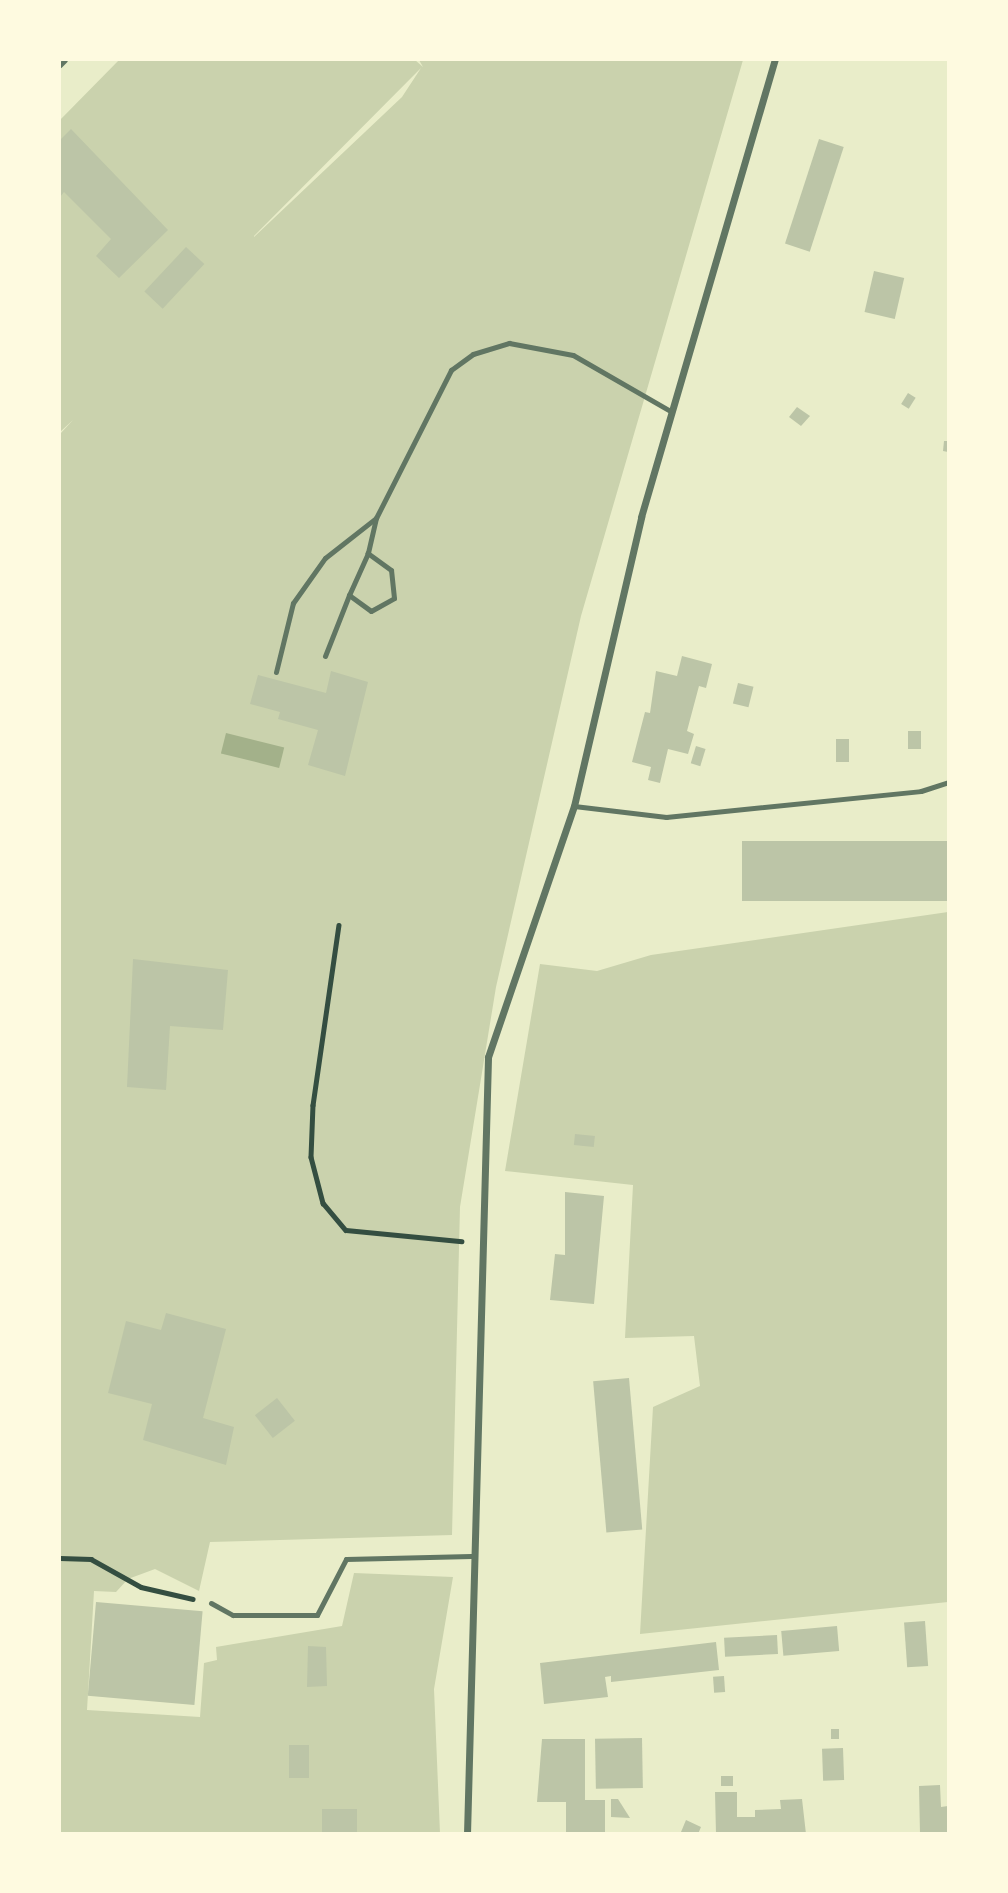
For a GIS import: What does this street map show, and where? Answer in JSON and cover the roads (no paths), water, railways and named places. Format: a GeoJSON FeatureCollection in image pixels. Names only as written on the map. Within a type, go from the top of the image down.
{"type":"FeatureCollection","features":[{"type":"Feature","properties":{"kind":"street"},"geometry":{"type":"LineString","coordinates":[[467,1833],[471,1556],[488,1057],[575,806],[641,517],[775,60]]}},
{"type":"Feature","properties":{"kind":"lane"},"geometry":{"type":"LineString","coordinates":[[60,65],[65,60]]}},
{"type":"Feature","properties":{"kind":"lane"},"geometry":{"type":"LineString","coordinates":[[325,656],[368,553],[376,518],[451,370],[473,354],[509,343],[573,355],[672,412]]}},
{"type":"Feature","properties":{"kind":"lane"},"geometry":{"type":"LineString","coordinates":[[276,671],[293,603],[325,558],[376,518]]}},
{"type":"Feature","properties":{"kind":"lane"},"geometry":{"type":"LineString","coordinates":[[349,595],[371,611],[394,598],[391,570],[368,553]]}},
{"type":"Feature","properties":{"kind":"lane"},"geometry":{"type":"LineString","coordinates":[[575,806],[666,817],[921,791],[948,782]]}},
{"type":"Feature","properties":{"kind":"lane"},"geometry":{"type":"LineString","coordinates":[[211,1603],[233,1615],[317,1615],[346,1559],[471,1556]]}}]}
